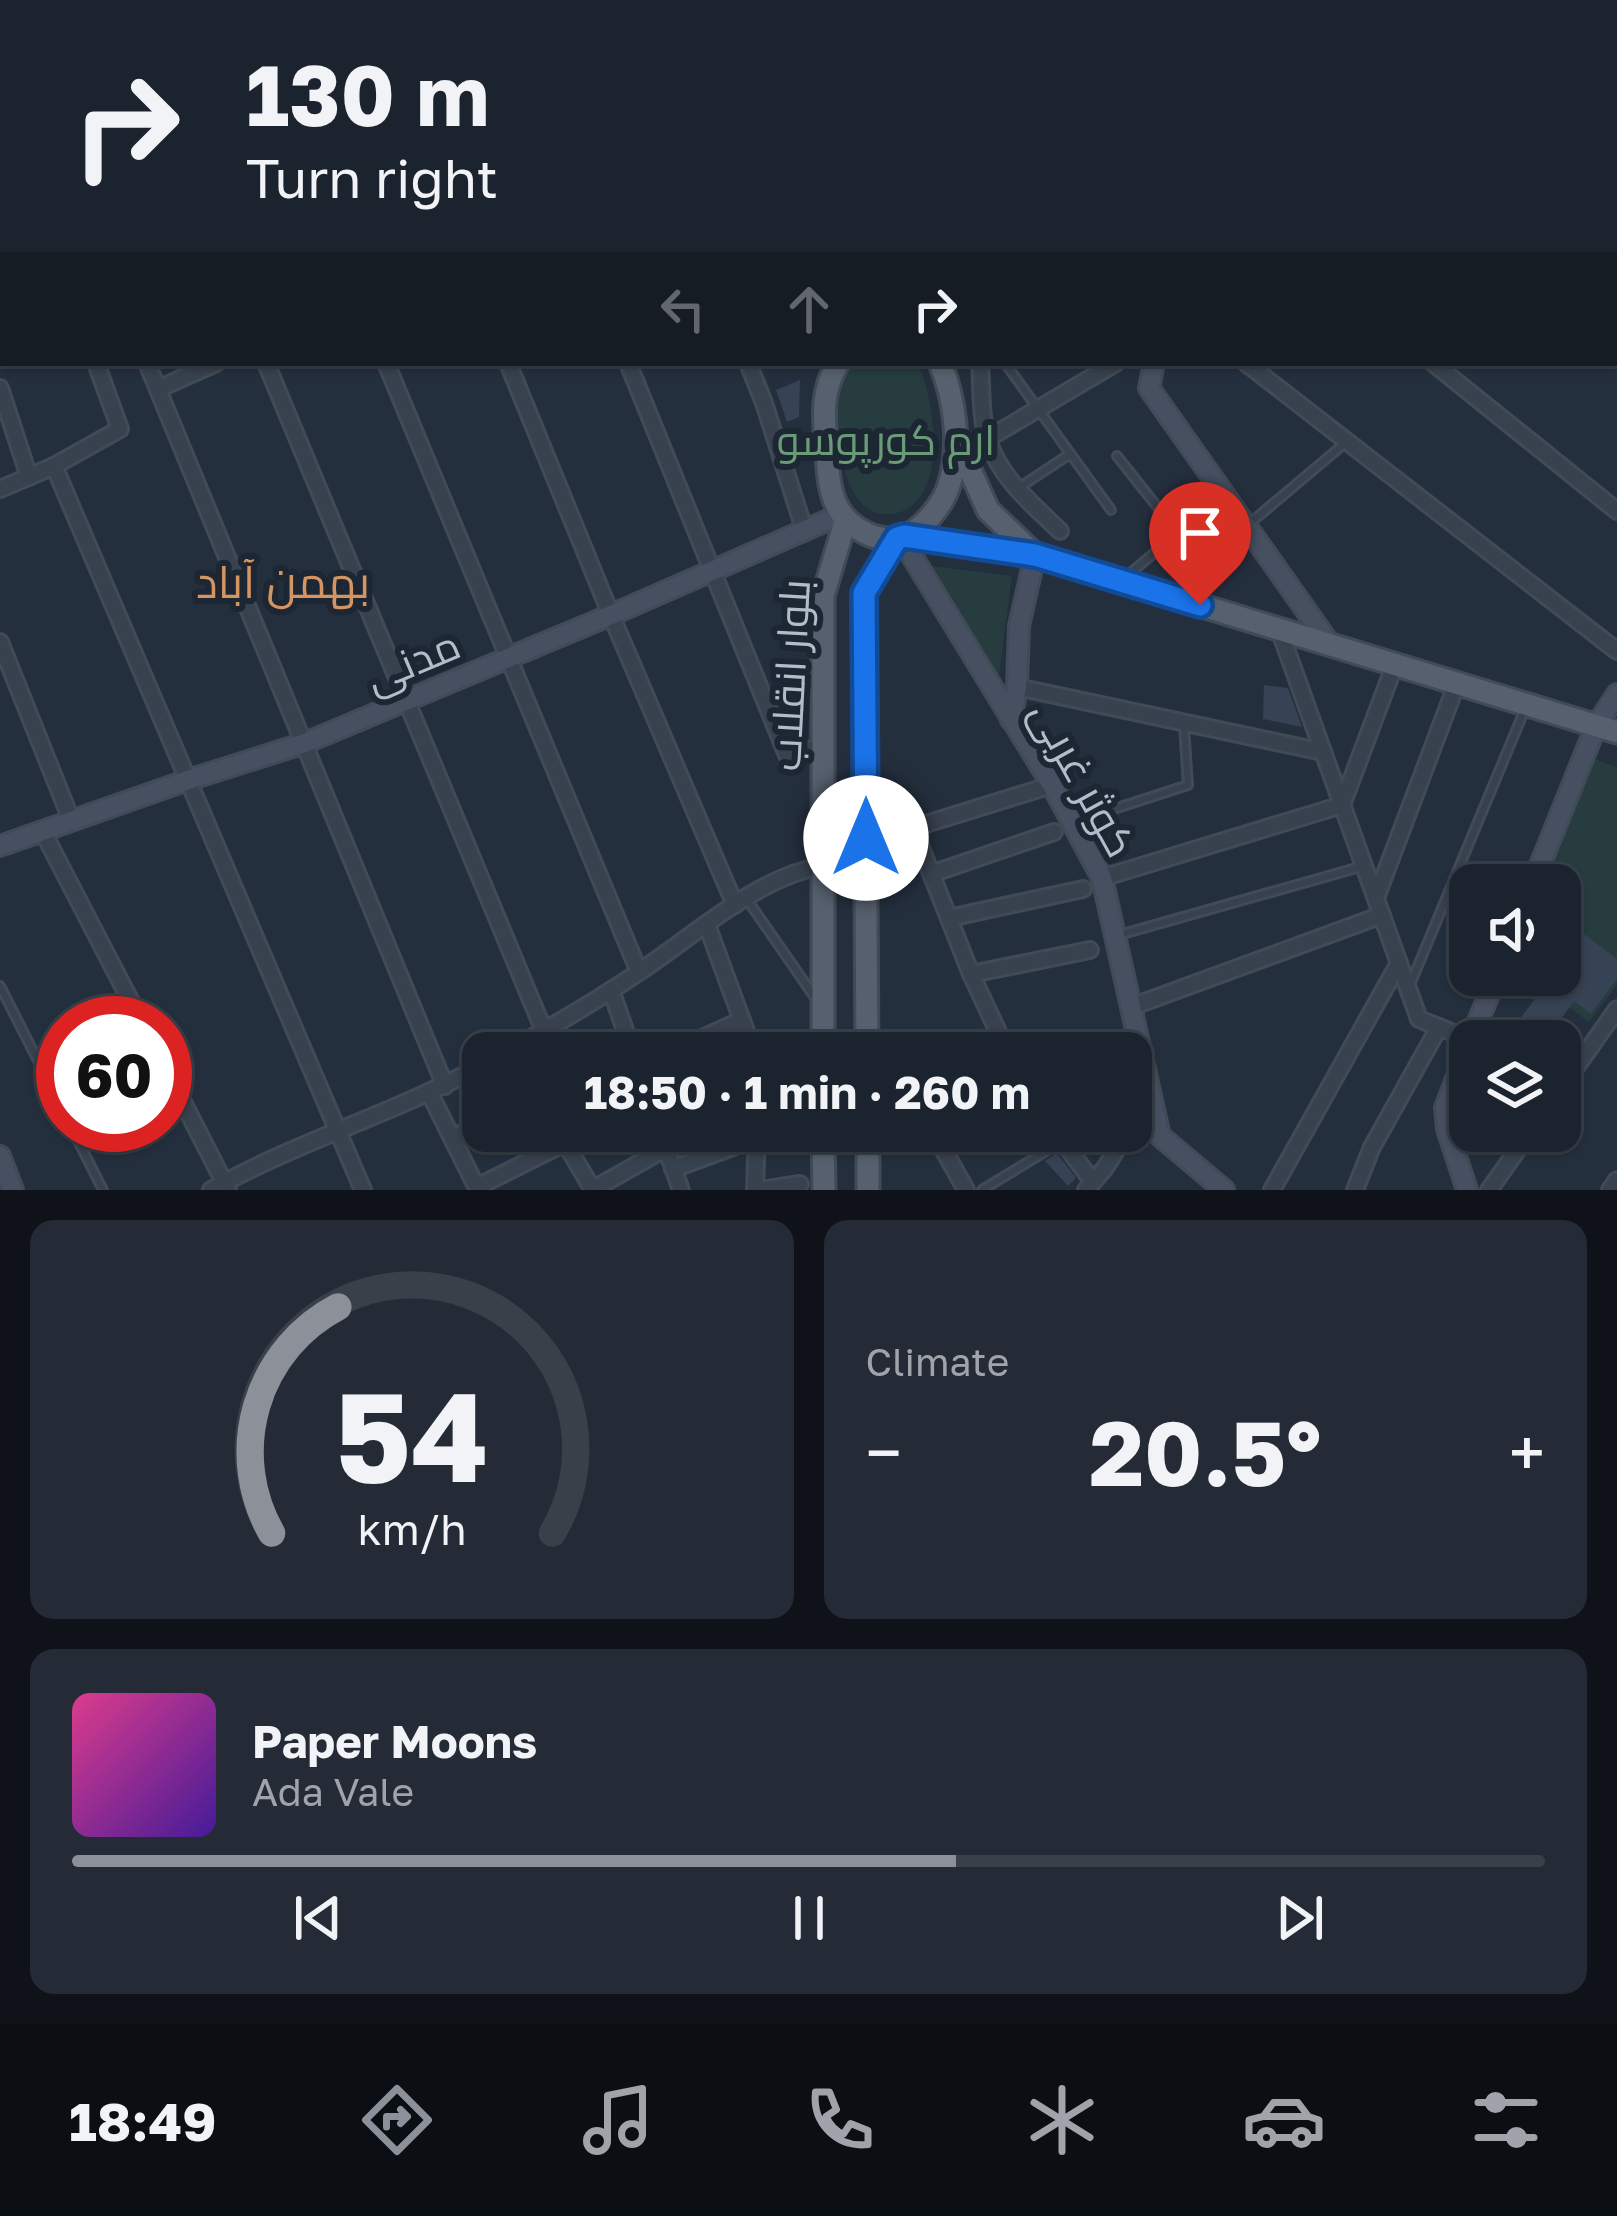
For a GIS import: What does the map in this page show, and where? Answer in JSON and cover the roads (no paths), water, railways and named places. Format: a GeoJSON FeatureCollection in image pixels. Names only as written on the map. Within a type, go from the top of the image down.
{"type":"FeatureCollection","features":[{"type":"Feature","properties":{"kind":"main road"},"geometry":{"type":"LineString","coordinates":[[822,366],[831,489],[844,517],[861,531],[1035,555],[1606,729]]}},
{"type":"Feature","properties":{"kind":"main road"},"geometry":{"type":"LineString","coordinates":[[823,401],[837,366]]}},
{"type":"Feature","properties":{"kind":"main road"},"geometry":{"type":"LineString","coordinates":[[941,366],[957,441],[988,510],[1035,555]]}},
{"type":"Feature","properties":{"kind":"main road"},"geometry":{"type":"LineString","coordinates":[[1153,366],[1149,388],[1329,643]]}},
{"type":"Feature","properties":{"kind":"main road","name":"بلوار انقلاب"},"geometry":{"type":"LineString","coordinates":[[867,1032],[864,593],[901,537],[937,509],[950,485],[957,441]]}},
{"type":"Feature","properties":{"kind":"main road","name":"مدنی"},"geometry":{"type":"LineString","coordinates":[[0,846],[304,743],[844,517]]}},
{"type":"Feature","properties":{"kind":"main road","name":"بلوار انقلاب"},"geometry":{"type":"LineString","coordinates":[[823,1032],[823,596],[844,517]]}},
{"type":"Feature","properties":{"kind":"main road","name":"کوثر غربی"},"geometry":{"type":"LineString","coordinates":[[901,537],[1052,785],[1102,878],[1137,1032]]}},
{"type":"Feature","properties":{"kind":"main road"},"geometry":{"type":"LineString","coordinates":[[1011,720],[1019,626],[1035,555]]}},
{"type":"Feature","properties":{"kind":"main road"},"geometry":{"type":"LineString","coordinates":[[1542,864],[1606,729],[1617,694]]}},
{"type":"Feature","properties":{"kind":"main road"},"geometry":{"type":"LineString","coordinates":[[1449,1097],[1445,1108],[1449,1135]]}},
{"type":"Feature","properties":{"kind":"main road","name":"کوثر غربی"},"geometry":{"type":"LineString","coordinates":[[1152,1099],[1160,1136],[1224,1190]]}},
{"type":"Feature","properties":{"kind":"main road"},"geometry":{"type":"LineString","coordinates":[[824,1152],[824,1190]]}},
{"type":"Feature","properties":{"kind":"main road"},"geometry":{"type":"LineString","coordinates":[[868,1152],[868,1190]]}},
{"type":"Feature","properties":{"kind":"main road"},"geometry":{"type":"LineString","coordinates":[[1455,1152],[1467,1190]]}},
{"type":"Feature","properties":{"kind":"main road"},"geometry":{"type":"LineString","coordinates":[[0,1156],[13,1190]]}},
{"type":"Feature","properties":{"kind":"street"},"geometry":{"type":"LineString","coordinates":[[0,489],[120,429],[97,366]]}},
{"type":"Feature","properties":{"kind":"street"},"geometry":{"type":"LineString","coordinates":[[148,366],[445,1086]]}},
{"type":"Feature","properties":{"kind":"street"},"geometry":{"type":"LineString","coordinates":[[158,389],[209,366]]}},
{"type":"Feature","properties":{"kind":"street"},"geometry":{"type":"LineString","coordinates":[[267,366],[544,1031],[741,902],[799,869],[822,866]]}},
{"type":"Feature","properties":{"kind":"street"},"geometry":{"type":"LineString","coordinates":[[387,366],[639,972]]}},
{"type":"Feature","properties":{"kind":"street"},"geometry":{"type":"LineString","coordinates":[[509,366],[611,615],[741,902]]}},
{"type":"Feature","properties":{"kind":"street"},"geometry":{"type":"LineString","coordinates":[[629,366],[787,755]]}},
{"type":"Feature","properties":{"kind":"street"},"geometry":{"type":"LineString","coordinates":[[749,366],[805,532]]}},
{"type":"Feature","properties":{"kind":"street"},"geometry":{"type":"LineString","coordinates":[[980,366],[987,439],[1001,468],[1060,531]]}},
{"type":"Feature","properties":{"kind":"street"},"geometry":{"type":"LineString","coordinates":[[1250,366],[1617,651]]}},
{"type":"Feature","properties":{"kind":"street"},"geometry":{"type":"LineString","coordinates":[[1437,366],[1617,511]]}},
{"type":"Feature","properties":{"kind":"street"},"geometry":{"type":"LineString","coordinates":[[987,439],[1088,370]]}},
{"type":"Feature","properties":{"kind":"street"},"geometry":{"type":"LineString","coordinates":[[0,388],[29,477]]}},
{"type":"Feature","properties":{"kind":"street"},"geometry":{"type":"LineString","coordinates":[[54,466],[363,1190]]}},
{"type":"Feature","properties":{"kind":"street"},"geometry":{"type":"LineString","coordinates":[[1280,629],[1419,1019],[1449,1032]]}},
{"type":"Feature","properties":{"kind":"street"},"geometry":{"type":"LineString","coordinates":[[0,642],[72,821]]}},
{"type":"Feature","properties":{"kind":"street"},"geometry":{"type":"LineString","coordinates":[[1342,805],[1395,664]]}},
{"type":"Feature","properties":{"kind":"street"},"geometry":{"type":"LineString","coordinates":[[1376,898],[1457,683]]}},
{"type":"Feature","properties":{"kind":"street"},"geometry":{"type":"LineString","coordinates":[[1017,687],[1323,752]]}},
{"type":"Feature","properties":{"kind":"street"},"geometry":{"type":"LineString","coordinates":[[880,825],[913,828],[1052,785]]}},
{"type":"Feature","properties":{"kind":"street"},"geometry":{"type":"LineString","coordinates":[[1102,878],[1342,805]]}},
{"type":"Feature","properties":{"kind":"street"},"geometry":{"type":"LineString","coordinates":[[913,828],[997,1032]]}},
{"type":"Feature","properties":{"kind":"street"},"geometry":{"type":"LineString","coordinates":[[43,832],[128,996]]}},
{"type":"Feature","properties":{"kind":"street"},"geometry":{"type":"LineString","coordinates":[[931,874],[1054,832]]}},
{"type":"Feature","properties":{"kind":"street"},"geometry":{"type":"LineString","coordinates":[[949,918],[1083,889]]}},
{"type":"Feature","properties":{"kind":"street"},"geometry":{"type":"LineString","coordinates":[[1131,1006],[1382,915]]}},
{"type":"Feature","properties":{"kind":"street"},"geometry":{"type":"LineString","coordinates":[[707,925],[747,1032]]}},
{"type":"Feature","properties":{"kind":"street"},"geometry":{"type":"LineString","coordinates":[[970,974],[1090,950]]}},
{"type":"Feature","properties":{"kind":"street"},"geometry":{"type":"LineString","coordinates":[[1272,1190],[1399,963]]}},
{"type":"Feature","properties":{"kind":"street"},"geometry":{"type":"LineString","coordinates":[[611,990],[626,1032]]}},
{"type":"Feature","properties":{"kind":"street"},"geometry":{"type":"LineString","coordinates":[[1581,1060],[1617,1009]]}},
{"type":"Feature","properties":{"kind":"street"},"geometry":{"type":"LineString","coordinates":[[714,1032],[742,1019]]}},
{"type":"Feature","properties":{"kind":"street"},"geometry":{"type":"LineString","coordinates":[[1355,1190],[1372,1148],[1439,1027]]}},
{"type":"Feature","properties":{"kind":"street"},"geometry":{"type":"LineString","coordinates":[[192,1123],[222,1187],[462,1077]]}},
{"type":"Feature","properties":{"kind":"street"},"geometry":{"type":"LineString","coordinates":[[430,1094],[477,1189],[537,1152]]}},
{"type":"Feature","properties":{"kind":"street"},"geometry":{"type":"LineString","coordinates":[[452,1138],[462,1133]]}},
{"type":"Feature","properties":{"kind":"street"},"geometry":{"type":"LineString","coordinates":[[570,1152],[592,1190],[659,1152]]}},
{"type":"Feature","properties":{"kind":"street"},"geometry":{"type":"LineString","coordinates":[[668,1152],[681,1190]]}},
{"type":"Feature","properties":{"kind":"street"},"geometry":{"type":"LineString","coordinates":[[674,1169],[716,1152]]}},
{"type":"Feature","properties":{"kind":"street"},"geometry":{"type":"LineString","coordinates":[[757,1152],[758,1190],[800,1184]]}},
{"type":"Feature","properties":{"kind":"street"},"geometry":{"type":"LineString","coordinates":[[945,1152],[966,1190]]}},
{"type":"Feature","properties":{"kind":"street"},"geometry":{"type":"LineString","coordinates":[[1069,1152],[1090,1186],[1114,1152]]}},
{"type":"Feature","properties":{"kind":"street"},"geometry":{"type":"LineString","coordinates":[[1489,1190],[1516,1152]]}},
{"type":"Feature","properties":{"kind":"street"},"geometry":{"type":"LineString","coordinates":[[1610,1190],[1617,1180]]}},
{"type":"Feature","properties":{"kind":"lane"},"geometry":{"type":"LineString","coordinates":[[1007,366],[1111,510]]}},
{"type":"Feature","properties":{"kind":"lane"},"geometry":{"type":"LineString","coordinates":[[1246,526],[1347,442]]}},
{"type":"Feature","properties":{"kind":"lane"},"geometry":{"type":"LineString","coordinates":[[1017,489],[1070,454]]}},
{"type":"Feature","properties":{"kind":"lane"},"geometry":{"type":"LineString","coordinates":[[1117,456],[1178,532],[1120,581]]}},
{"type":"Feature","properties":{"kind":"lane"},"geometry":{"type":"LineString","coordinates":[[1408,988],[1526,705]]}},
{"type":"Feature","properties":{"kind":"lane"},"geometry":{"type":"LineString","coordinates":[[1073,822],[1188,785],[1184,722]]}},
{"type":"Feature","properties":{"kind":"lane"},"geometry":{"type":"LineString","coordinates":[[787,755],[822,740]]}},
{"type":"Feature","properties":{"kind":"lane"},"geometry":{"type":"LineString","coordinates":[[1115,936],[1364,865]]}},
{"type":"Feature","properties":{"kind":"lane"},"geometry":{"type":"LineString","coordinates":[[741,902],[823,1009]]}},
{"type":"Feature","properties":{"kind":"lane"},"geometry":{"type":"LineString","coordinates":[[0,986],[36,1057]]}},
{"type":"Feature","properties":{"kind":"lane"},"geometry":{"type":"LineString","coordinates":[[84,1152],[104,1190]]}},
{"type":"Feature","properties":{"kind":"lane"},"geometry":{"type":"LineString","coordinates":[[982,1190],[1036,1152]]}},
{"type":"Feature","properties":{"kind":"district","name":"بهمن آباد"},"geometry":{"type":"Point","coordinates":[283,581]}},
{"type":"Feature","properties":{"kind":"park label","name":"ارم کورپوسو"},"geometry":{"type":"Point","coordinates":[886,439]}}]}
